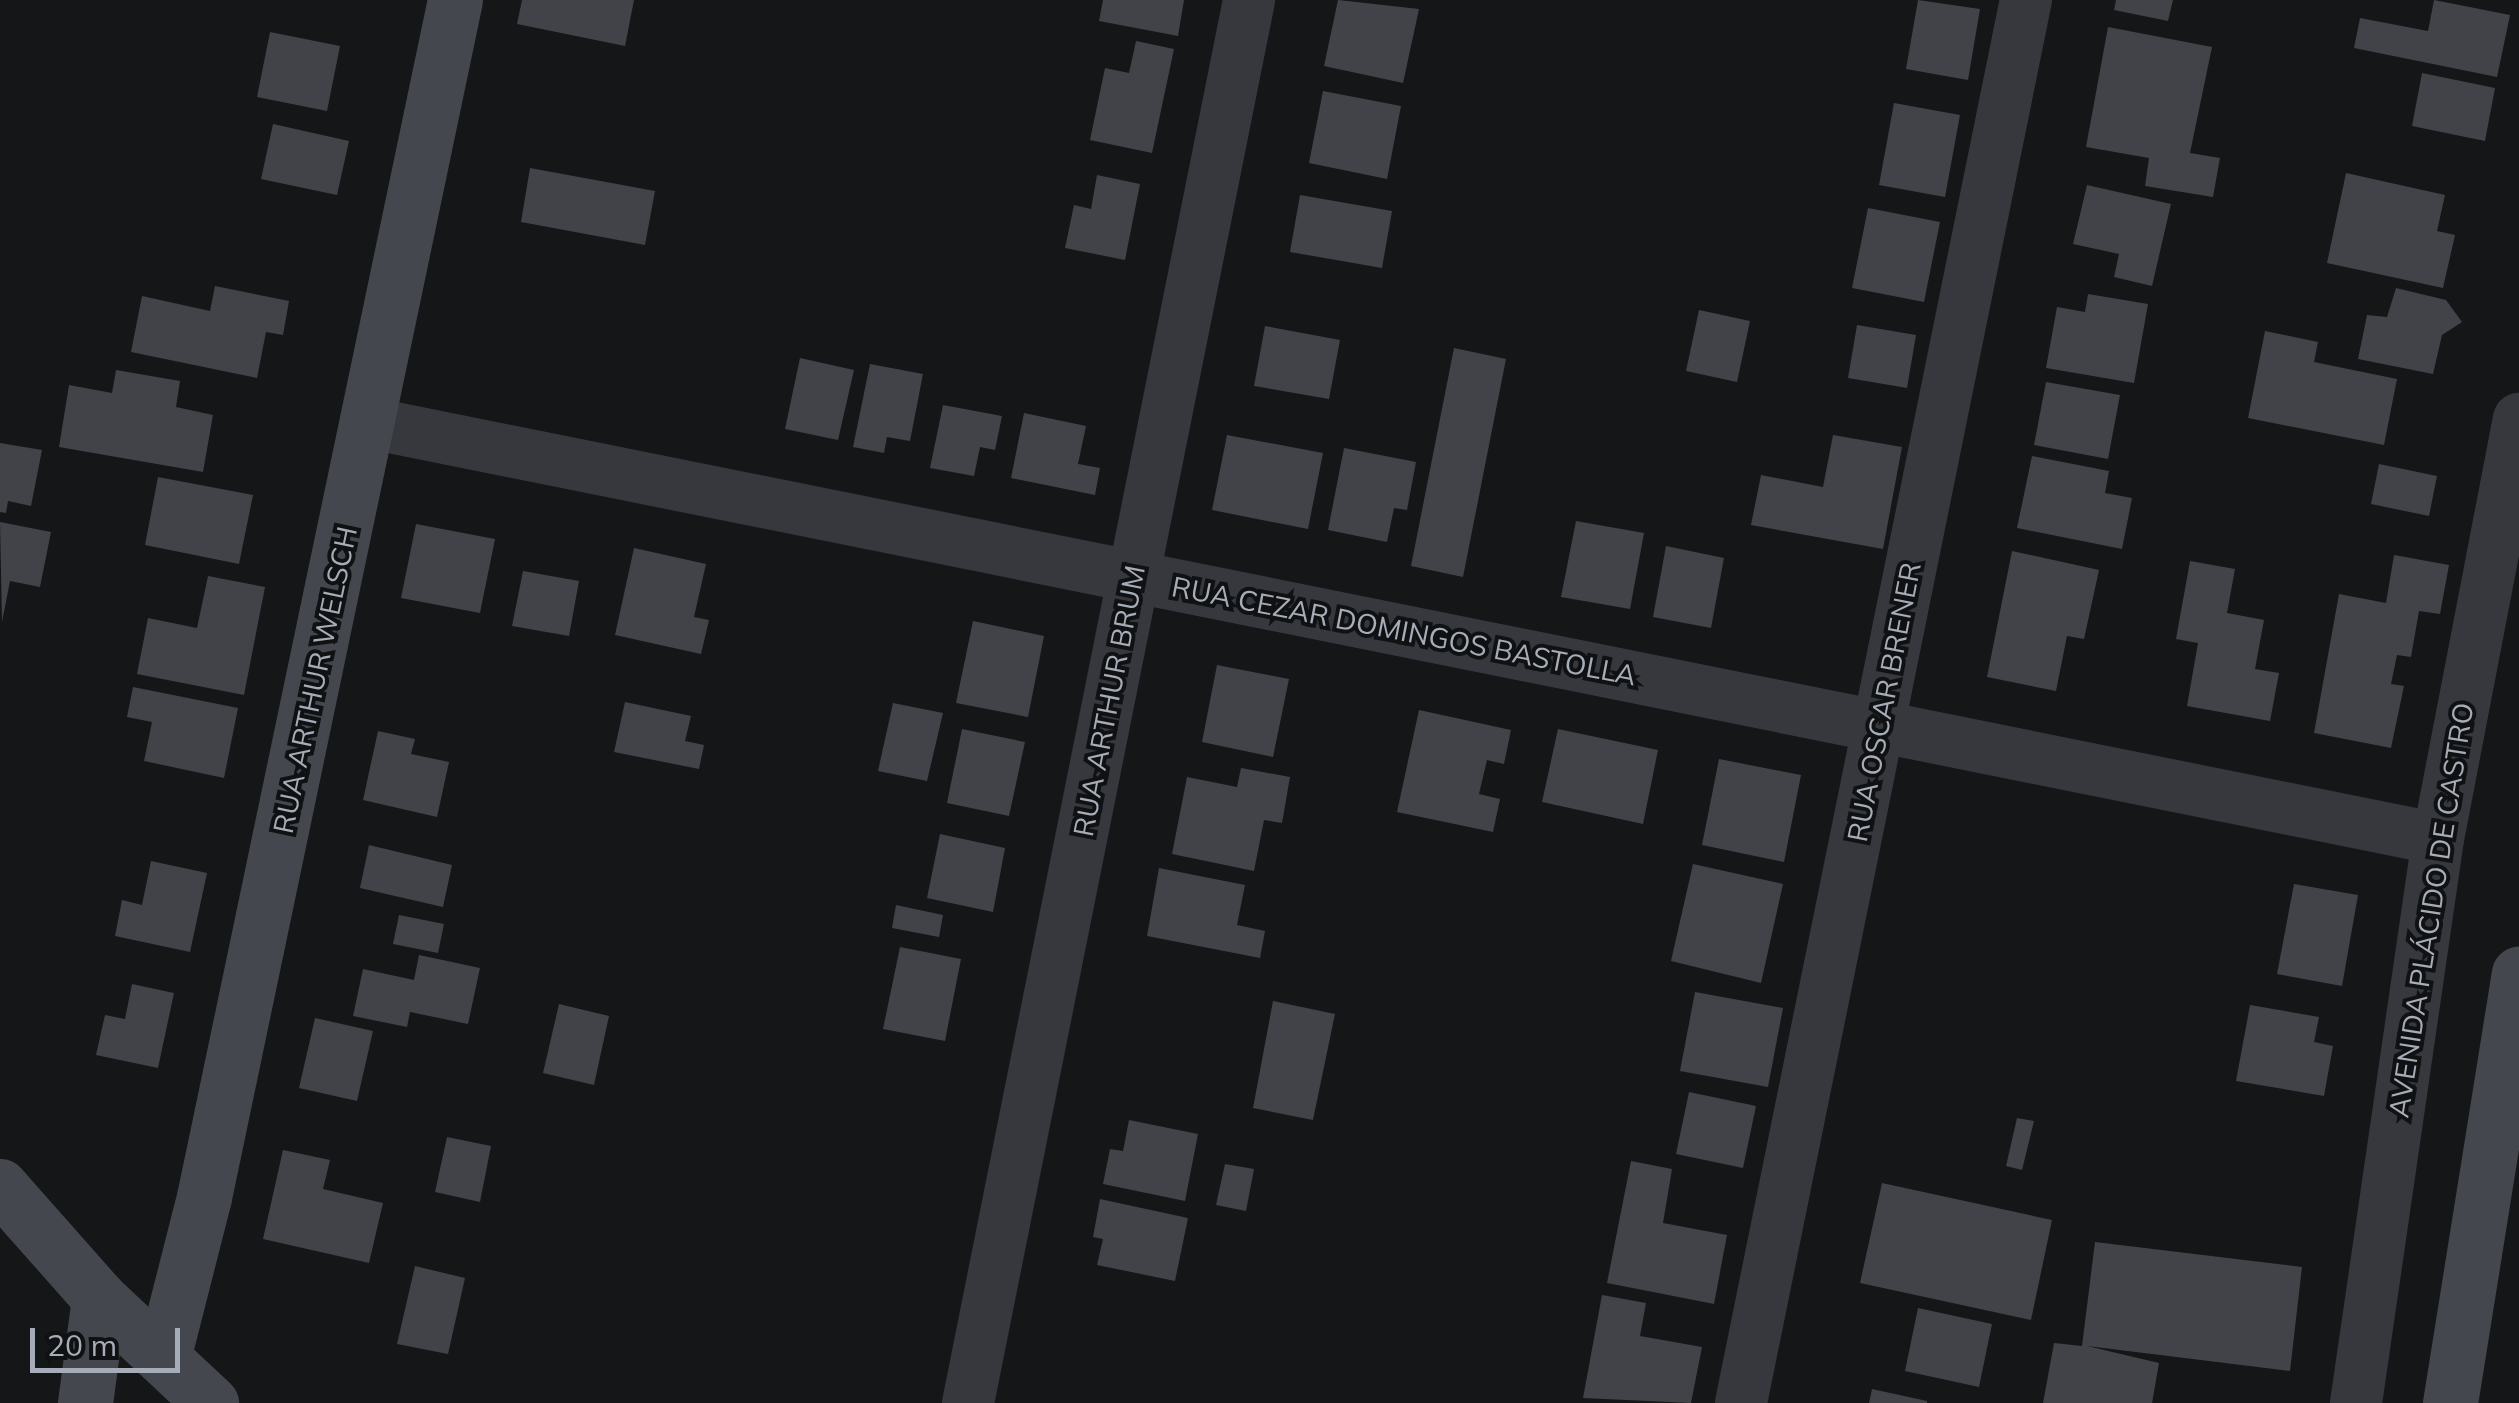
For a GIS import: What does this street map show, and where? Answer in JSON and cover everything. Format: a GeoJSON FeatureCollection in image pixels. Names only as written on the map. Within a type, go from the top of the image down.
{"type":"FeatureCollection","features":[{"type":"Feature","properties":{"kind":"street","name":"RUA ARTHUR WELSCH"},"geometry":{"type":"LineString","coordinates":[[163,1358],[204,1198],[370,423],[454,0]]}},
{"type":"Feature","properties":{"kind":"street","name":"RUA ARTHUR BRUM"},"geometry":{"type":"LineString","coordinates":[[968,1403],[1250,0]]}},
{"type":"Feature","properties":{"kind":"street","name":"RUA OSCAR BRENER"},"geometry":{"type":"LineString","coordinates":[[1741,1403],[2026,0]]}},
{"type":"Feature","properties":{"kind":"street","name":"AVENIDA PLÁCIDO DE CASTRO"},"geometry":{"type":"LineString","coordinates":[[2356,1403],[2438,838],[2519,418]]}},
{"type":"Feature","properties":{"kind":"street","name":"RUA CEZAR DOMINGOS BASTOLLA"},"geometry":{"type":"LineString","coordinates":[[370,423],[2438,838]]}},
{"type":"Feature","properties":{"kind":"street"},"geometry":{"type":"LineString","coordinates":[[2450,1403],[2516,1004]]}},
{"type":"Feature","properties":{"kind":"street"},"geometry":{"type":"LineString","coordinates":[[0,1186],[100,1298],[211,1403]]}},
{"type":"Feature","properties":{"kind":"street"},"geometry":{"type":"LineString","coordinates":[[84,1403],[100,1298]]}},
{"type":"Feature","properties":{"kind":"building"},"geometry":{"type":"Polygon","coordinates":[[[522,0],[634,0],[625,46],[517,24],[522,0]]]}},
{"type":"Feature","properties":{"kind":"building"},"geometry":{"type":"Polygon","coordinates":[[[1103,0],[1184,0],[1178,36],[1099,21],[1103,0]]]}},
{"type":"Feature","properties":{"kind":"building"},"geometry":{"type":"Polygon","coordinates":[[[1338,0],[1419,9],[1403,83],[1324,66],[1338,0]]]}},
{"type":"Feature","properties":{"kind":"building"},"geometry":{"type":"Polygon","coordinates":[[[1918,0],[1980,9],[1968,80],[1906,69],[1918,0]]]}},
{"type":"Feature","properties":{"kind":"building"},"geometry":{"type":"Polygon","coordinates":[[[2116,0],[2173,0],[2168,21],[2114,10],[2116,0]]]}},
{"type":"Feature","properties":{"kind":"building"},"geometry":{"type":"Polygon","coordinates":[[[2434,0],[2510,15],[2497,77],[2354,48],[2360,18],[2428,31],[2434,0]]]}},
{"type":"Feature","properties":{"kind":"building"},"geometry":{"type":"Polygon","coordinates":[[[2108,27],[2212,47],[2190,153],[2220,158],[2213,197],[2145,186],[2149,158],[2086,147],[2108,27]]]}},
{"type":"Feature","properties":{"kind":"building"},"geometry":{"type":"Polygon","coordinates":[[[270,32],[340,46],[327,111],[257,97],[270,32]]]}},
{"type":"Feature","properties":{"kind":"building"},"geometry":{"type":"Polygon","coordinates":[[[1136,41],[1174,49],[1152,153],[1090,140],[1105,68],[1129,73],[1136,41]]]}},
{"type":"Feature","properties":{"kind":"building"},"geometry":{"type":"Polygon","coordinates":[[[2422,73],[2495,88],[2485,141],[2412,126],[2422,73]]]}},
{"type":"Feature","properties":{"kind":"building"},"geometry":{"type":"Polygon","coordinates":[[[1323,91],[1401,106],[1387,179],[1309,163],[1323,91]]]}},
{"type":"Feature","properties":{"kind":"building"},"geometry":{"type":"Polygon","coordinates":[[[1894,103],[1960,115],[1945,197],[1879,185],[1894,103]]]}},
{"type":"Feature","properties":{"kind":"building"},"geometry":{"type":"Polygon","coordinates":[[[273,124],[349,141],[337,195],[261,179],[273,124]]]}},
{"type":"Feature","properties":{"kind":"building"},"geometry":{"type":"Polygon","coordinates":[[[530,168],[655,191],[645,245],[521,222],[530,168]]]}},
{"type":"Feature","properties":{"kind":"building"},"geometry":{"type":"Polygon","coordinates":[[[2346,173],[2445,195],[2437,231],[2455,235],[2443,288],[2327,263],[2346,173]]]}},
{"type":"Feature","properties":{"kind":"building"},"geometry":{"type":"Polygon","coordinates":[[[1097,175],[1140,184],[1125,260],[1065,248],[1074,205],[1091,209],[1097,175]]]}},
{"type":"Feature","properties":{"kind":"building"},"geometry":{"type":"Polygon","coordinates":[[[2087,185],[2171,204],[2152,286],[2114,277],[2119,254],[2073,244],[2087,185]]]}},
{"type":"Feature","properties":{"kind":"building"},"geometry":{"type":"Polygon","coordinates":[[[1300,195],[1392,211],[1382,268],[1290,252],[1300,195]]]}},
{"type":"Feature","properties":{"kind":"building"},"geometry":{"type":"Polygon","coordinates":[[[1868,208],[1940,222],[1924,302],[1852,288],[1868,208]]]}},
{"type":"Feature","properties":{"kind":"building"},"geometry":{"type":"Polygon","coordinates":[[[215,286],[289,301],[283,335],[266,332],[257,378],[131,352],[142,296],[210,311],[215,286]]]}},
{"type":"Feature","properties":{"kind":"building"},"geometry":{"type":"Polygon","coordinates":[[[2396,288],[2446,300],[2462,322],[2442,335],[2433,374],[2358,359],[2367,315],[2387,317],[2396,288]]]}},
{"type":"Feature","properties":{"kind":"building"},"geometry":{"type":"Polygon","coordinates":[[[2088,294],[2148,304],[2134,383],[2046,368],[2057,307],[2085,312],[2088,294]]]}},
{"type":"Feature","properties":{"kind":"building"},"geometry":{"type":"Polygon","coordinates":[[[1699,310],[1750,321],[1737,382],[1686,371],[1699,310]]]}},
{"type":"Feature","properties":{"kind":"building"},"geometry":{"type":"Polygon","coordinates":[[[1857,325],[1916,335],[1907,388],[1848,378],[1857,325]]]}},
{"type":"Feature","properties":{"kind":"building"},"geometry":{"type":"Polygon","coordinates":[[[1265,326],[1340,340],[1329,399],[1254,386],[1265,326]]]}},
{"type":"Feature","properties":{"kind":"building"},"geometry":{"type":"Polygon","coordinates":[[[2265,331],[2318,342],[2314,362],[2397,379],[2384,445],[2248,418],[2265,331]]]}},
{"type":"Feature","properties":{"kind":"building"},"geometry":{"type":"Polygon","coordinates":[[[1454,348],[1506,359],[1463,577],[1411,566],[1454,348]]]}},
{"type":"Feature","properties":{"kind":"building"},"geometry":{"type":"Polygon","coordinates":[[[800,358],[854,370],[838,440],[785,429],[800,358]]]}},
{"type":"Feature","properties":{"kind":"building"},"geometry":{"type":"Polygon","coordinates":[[[870,364],[923,374],[910,441],[887,437],[884,453],[853,447],[870,364]]]}},
{"type":"Feature","properties":{"kind":"building"},"geometry":{"type":"Polygon","coordinates":[[[116,370],[180,381],[176,407],[213,415],[203,472],[59,447],[69,385],[112,393],[116,370]]]}},
{"type":"Feature","properties":{"kind":"building"},"geometry":{"type":"Polygon","coordinates":[[[2046,382],[2120,395],[2108,459],[2034,445],[2046,382]]]}},
{"type":"Feature","properties":{"kind":"building"},"geometry":{"type":"Polygon","coordinates":[[[943,405],[1002,416],[995,450],[980,447],[974,476],[930,468],[943,405]]]}},
{"type":"Feature","properties":{"kind":"building"},"geometry":{"type":"Polygon","coordinates":[[[1024,413],[1086,426],[1078,464],[1100,468],[1095,495],[1011,478],[1024,413]]]}},
{"type":"Feature","properties":{"kind":"building"},"geometry":{"type":"Polygon","coordinates":[[[1227,435],[1323,453],[1308,529],[1212,510],[1227,435]]]}},
{"type":"Feature","properties":{"kind":"building"},"geometry":{"type":"Polygon","coordinates":[[[1833,435],[1902,447],[1883,549],[1751,525],[1761,475],[1823,487],[1833,435]]]}},
{"type":"Feature","properties":{"kind":"building"},"geometry":{"type":"Polygon","coordinates":[[[0,443],[42,450],[31,506],[8,501],[6,513],[0,512],[0,443]]]}},
{"type":"Feature","properties":{"kind":"building"},"geometry":{"type":"Polygon","coordinates":[[[1344,448],[1416,462],[1407,510],[1394,508],[1387,542],[1328,530],[1344,448]]]}},
{"type":"Feature","properties":{"kind":"building"},"geometry":{"type":"Polygon","coordinates":[[[2032,456],[2109,471],[2105,493],[2132,498],[2122,549],[2017,528],[2032,456]]]}},
{"type":"Feature","properties":{"kind":"building"},"geometry":{"type":"Polygon","coordinates":[[[2379,464],[2437,476],[2429,516],[2371,504],[2379,464]]]}},
{"type":"Feature","properties":{"kind":"building"},"geometry":{"type":"Polygon","coordinates":[[[158,477],[253,495],[239,564],[145,545],[158,477]]]}},
{"type":"Feature","properties":{"kind":"building"},"geometry":{"type":"Polygon","coordinates":[[[1576,521],[1644,533],[1630,609],[1561,597],[1576,521]]]}},
{"type":"Feature","properties":{"kind":"building"},"geometry":{"type":"Polygon","coordinates":[[[0,522],[51,532],[40,587],[10,581],[2,622],[0,522]]]}},
{"type":"Feature","properties":{"kind":"building"},"geometry":{"type":"Polygon","coordinates":[[[416,524],[495,539],[480,613],[401,598],[416,524]]]}},
{"type":"Feature","properties":{"kind":"building"},"geometry":{"type":"Polygon","coordinates":[[[1666,546],[1724,558],[1711,628],[1653,617],[1666,546]]]}},
{"type":"Feature","properties":{"kind":"building"},"geometry":{"type":"Polygon","coordinates":[[[634,548],[706,564],[694,617],[709,620],[701,654],[615,635],[634,548]]]}},
{"type":"Feature","properties":{"kind":"building"},"geometry":{"type":"Polygon","coordinates":[[[2012,551],[2099,570],[2084,639],[2067,636],[2056,691],[1987,677],[2012,551]]]}},
{"type":"Feature","properties":{"kind":"building"},"geometry":{"type":"Polygon","coordinates":[[[2394,555],[2449,565],[2440,614],[2419,611],[2411,657],[2397,655],[2391,684],[2404,686],[2391,748],[2314,733],[2339,594],[2386,603],[2394,555]]]}},
{"type":"Feature","properties":{"kind":"building"},"geometry":{"type":"Polygon","coordinates":[[[2190,561],[2235,569],[2227,613],[2264,620],[2255,669],[2279,673],[2270,721],[2187,706],[2198,643],[2176,639],[2190,561]]]}},
{"type":"Feature","properties":{"kind":"building"},"geometry":{"type":"Polygon","coordinates":[[[523,571],[579,581],[569,636],[512,626],[523,571]]]}},
{"type":"Feature","properties":{"kind":"building"},"geometry":{"type":"Polygon","coordinates":[[[208,576],[265,587],[244,695],[137,674],[148,618],[197,628],[208,576]]]}},
{"type":"Feature","properties":{"kind":"building"},"geometry":{"type":"Polygon","coordinates":[[[973,621],[1044,636],[1028,717],[956,703],[973,621]]]}},
{"type":"Feature","properties":{"kind":"building"},"geometry":{"type":"Polygon","coordinates":[[[1217,665],[1289,679],[1273,757],[1202,742],[1217,665]]]}},
{"type":"Feature","properties":{"kind":"building"},"geometry":{"type":"Polygon","coordinates":[[[133,687],[238,708],[224,778],[144,761],[152,722],[127,717],[133,687]]]}},
{"type":"Feature","properties":{"kind":"building"},"geometry":{"type":"Polygon","coordinates":[[[625,702],[691,716],[685,741],[704,745],[699,769],[614,752],[625,702]]]}},
{"type":"Feature","properties":{"kind":"building"},"geometry":{"type":"Polygon","coordinates":[[[893,703],[943,713],[927,781],[878,771],[893,703]]]}},
{"type":"Feature","properties":{"kind":"building"},"geometry":{"type":"Polygon","coordinates":[[[1419,710],[1511,730],[1504,764],[1487,760],[1479,794],[1500,799],[1493,832],[1397,812],[1419,710]]]}},
{"type":"Feature","properties":{"kind":"building"},"geometry":{"type":"Polygon","coordinates":[[[962,729],[1025,742],[1009,816],[947,803],[962,729]]]}},
{"type":"Feature","properties":{"kind":"building"},"geometry":{"type":"Polygon","coordinates":[[[1558,729],[1658,750],[1643,824],[1542,802],[1558,729]]]}},
{"type":"Feature","properties":{"kind":"building"},"geometry":{"type":"Polygon","coordinates":[[[378,731],[415,739],[411,754],[449,762],[437,817],[363,800],[378,731]]]}},
{"type":"Feature","properties":{"kind":"building"},"geometry":{"type":"Polygon","coordinates":[[[1719,759],[1801,775],[1784,862],[1702,845],[1719,759]]]}},
{"type":"Feature","properties":{"kind":"building"},"geometry":{"type":"Polygon","coordinates":[[[1241,768],[1290,777],[1282,823],[1264,820],[1254,871],[1172,854],[1187,777],[1237,787],[1241,768]]]}},
{"type":"Feature","properties":{"kind":"building"},"geometry":{"type":"Polygon","coordinates":[[[940,834],[1005,848],[993,912],[927,898],[940,834]]]}},
{"type":"Feature","properties":{"kind":"building"},"geometry":{"type":"Polygon","coordinates":[[[369,845],[452,865],[443,907],[360,888],[369,845]]]}},
{"type":"Feature","properties":{"kind":"building"},"geometry":{"type":"Polygon","coordinates":[[[151,861],[207,873],[190,952],[115,936],[122,900],[142,905],[151,861]]]}},
{"type":"Feature","properties":{"kind":"building"},"geometry":{"type":"Polygon","coordinates":[[[1693,864],[1783,884],[1761,983],[1671,961],[1693,864]]]}},
{"type":"Feature","properties":{"kind":"building"},"geometry":{"type":"Polygon","coordinates":[[[1159,868],[1245,885],[1237,925],[1265,931],[1260,958],[1147,936],[1159,868]]]}},
{"type":"Feature","properties":{"kind":"building"},"geometry":{"type":"Polygon","coordinates":[[[2294,884],[2358,895],[2342,986],[2277,974],[2294,884]]]}},
{"type":"Feature","properties":{"kind":"building"},"geometry":{"type":"Polygon","coordinates":[[[896,905],[943,915],[939,937],[892,928],[896,905]]]}},
{"type":"Feature","properties":{"kind":"building"},"geometry":{"type":"Polygon","coordinates":[[[399,915],[444,924],[438,953],[393,944],[399,915]]]}},
{"type":"Feature","properties":{"kind":"building"},"geometry":{"type":"Polygon","coordinates":[[[900,947],[961,959],[945,1041],[883,1029],[900,947]]]}},
{"type":"Feature","properties":{"kind":"building"},"geometry":{"type":"Polygon","coordinates":[[[419,955],[480,968],[468,1024],[410,1012],[407,1027],[353,1016],[363,969],[414,980],[419,955]]]}},
{"type":"Feature","properties":{"kind":"building"},"geometry":{"type":"Polygon","coordinates":[[[132,984],[174,993],[158,1068],[96,1055],[105,1015],[125,1019],[132,984]]]}},
{"type":"Feature","properties":{"kind":"building"},"geometry":{"type":"Polygon","coordinates":[[[1695,992],[1783,1008],[1768,1087],[1680,1071],[1695,992]]]}},
{"type":"Feature","properties":{"kind":"building"},"geometry":{"type":"Polygon","coordinates":[[[1273,1001],[1335,1014],[1313,1120],[1253,1108],[1273,1001]]]}},
{"type":"Feature","properties":{"kind":"building"},"geometry":{"type":"Polygon","coordinates":[[[559,1004],[609,1016],[594,1085],[543,1073],[559,1004]]]}},
{"type":"Feature","properties":{"kind":"building"},"geometry":{"type":"Polygon","coordinates":[[[2250,1005],[2319,1017],[2314,1042],[2333,1046],[2324,1096],[2236,1081],[2250,1005]]]}},
{"type":"Feature","properties":{"kind":"building"},"geometry":{"type":"Polygon","coordinates":[[[315,1018],[373,1031],[357,1101],[299,1088],[315,1018]]]}},
{"type":"Feature","properties":{"kind":"building"},"geometry":{"type":"Polygon","coordinates":[[[1689,1092],[1756,1106],[1743,1168],[1676,1154],[1689,1092]]]}},
{"type":"Feature","properties":{"kind":"building"},"geometry":{"type":"Polygon","coordinates":[[[2017,1118],[2034,1121],[2022,1170],[2006,1166],[2017,1118]]]}},
{"type":"Feature","properties":{"kind":"building"},"geometry":{"type":"Polygon","coordinates":[[[1129,1120],[1198,1134],[1185,1201],[1103,1184],[1110,1149],[1123,1151],[1129,1120]]]}},
{"type":"Feature","properties":{"kind":"building"},"geometry":{"type":"Polygon","coordinates":[[[447,1137],[491,1146],[480,1202],[435,1192],[447,1137]]]}},
{"type":"Feature","properties":{"kind":"building"},"geometry":{"type":"Polygon","coordinates":[[[283,1150],[330,1160],[323,1189],[383,1203],[369,1263],[263,1239],[283,1150]]]}},
{"type":"Feature","properties":{"kind":"building"},"geometry":{"type":"Polygon","coordinates":[[[1631,1161],[1672,1169],[1663,1223],[1727,1235],[1714,1304],[1607,1283],[1631,1161]]]}},
{"type":"Feature","properties":{"kind":"building"},"geometry":{"type":"Polygon","coordinates":[[[1225,1164],[1254,1169],[1246,1211],[1216,1205],[1225,1164]]]}},
{"type":"Feature","properties":{"kind":"building"},"geometry":{"type":"Polygon","coordinates":[[[1882,1183],[2052,1220],[2031,1320],[1860,1283],[1882,1183]]]}},
{"type":"Feature","properties":{"kind":"building"},"geometry":{"type":"Polygon","coordinates":[[[1100,1199],[1188,1218],[1175,1281],[1097,1265],[1103,1239],[1093,1237],[1100,1199]]]}},
{"type":"Feature","properties":{"kind":"building"},"geometry":{"type":"Polygon","coordinates":[[[2095,1242],[2302,1267],[2290,1371],[2087,1346],[2159,1363],[2152,1403],[2043,1403],[2054,1343],[2082,1346],[2095,1242]]]}},
{"type":"Feature","properties":{"kind":"building"},"geometry":{"type":"Polygon","coordinates":[[[415,1266],[465,1278],[448,1354],[397,1344],[415,1266]]]}},
{"type":"Feature","properties":{"kind":"building"},"geometry":{"type":"Polygon","coordinates":[[[1602,1295],[1646,1303],[1640,1336],[1702,1347],[1691,1403],[1583,1398],[1602,1295]]]}},
{"type":"Feature","properties":{"kind":"building"},"geometry":{"type":"Polygon","coordinates":[[[1918,1308],[1992,1324],[1979,1387],[1905,1371],[1918,1308]]]}},
{"type":"Feature","properties":{"kind":"building"},"geometry":{"type":"Polygon","coordinates":[[[1872,1389],[1927,1401],[1927,1403],[1869,1403],[1872,1389]]]}}]}
